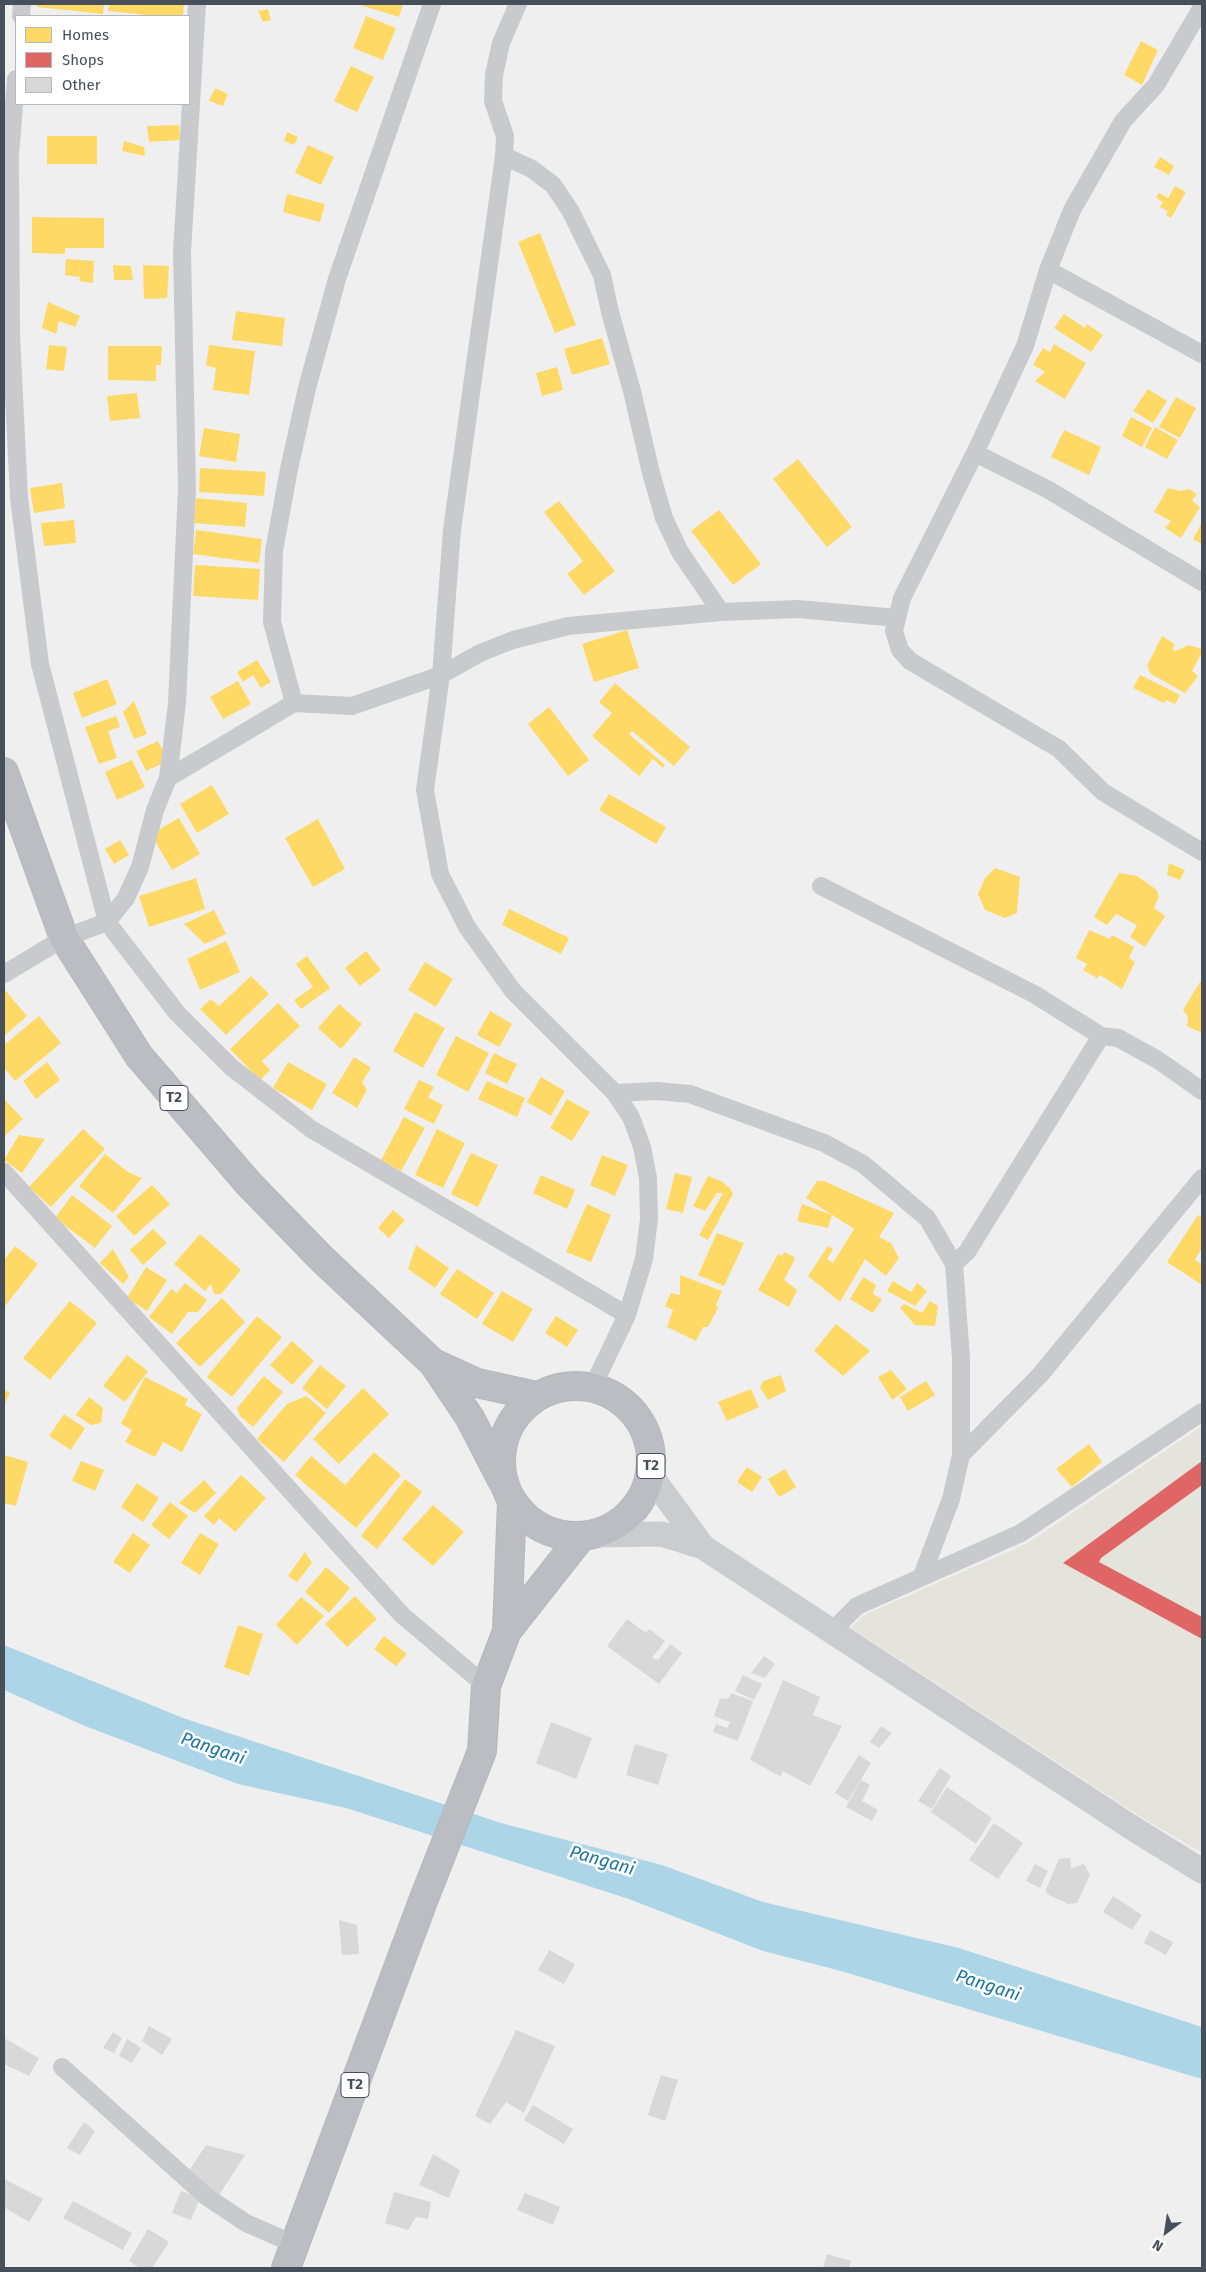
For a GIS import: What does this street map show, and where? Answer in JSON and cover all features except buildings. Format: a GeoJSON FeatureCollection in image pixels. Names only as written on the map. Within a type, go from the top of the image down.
{"type":"FeatureCollection","features":[{"type":"Feature","properties":{"kind":"highway","name":"T2"},"geometry":{"type":"LineString","coordinates":[[4,772],[64,938],[139,1056],[248,1183],[322,1259],[432,1363],[470,1418],[507,1490],[525,1517],[542,1528],[561,1535],[587,1536],[620,1523],[640,1502],[651,1476],[651,1446],[640,1419],[619,1398],[593,1386],[564,1386],[536,1396],[518,1411],[505,1432],[500,1456],[507,1490],[507,1631]]}},
{"type":"Feature","properties":{"kind":"highway","name":"T2"},"geometry":{"type":"LineString","coordinates":[[432,1363],[477,1383],[536,1396]]}},
{"type":"Feature","properties":{"kind":"highway","name":"T2"},"geometry":{"type":"LineString","coordinates":[[291,2257],[423,1901],[482,1751],[486,1686],[507,1631],[587,1536]]}},
{"type":"Feature","properties":{"kind":"main road"},"geometry":{"type":"LineString","coordinates":[[651,1476],[703,1547]]}},
{"type":"Feature","properties":{"kind":"main road"},"geometry":{"type":"LineString","coordinates":[[587,1536],[662,1534],[703,1547],[1125,1824],[1202,1870]]}},
{"type":"Feature","properties":{"kind":"street"},"geometry":{"type":"LineString","coordinates":[[4,974],[64,938],[106,922],[126,898],[140,867],[155,810],[168,778],[176,704],[187,489],[182,252],[197,4]]}},
{"type":"Feature","properties":{"kind":"street"},"geometry":{"type":"LineString","coordinates":[[294,703],[272,622],[274,551],[289,469],[307,388],[337,279],[432,4]]}},
{"type":"Feature","properties":{"kind":"street"},"geometry":{"type":"LineString","coordinates":[[518,4],[501,43],[494,75],[493,101],[505,136],[504,156],[452,530],[441,675],[425,790],[440,874],[468,927],[513,991],[615,1093],[631,1117],[642,1147],[648,1178],[649,1219],[644,1258],[627,1315],[593,1386]]}},
{"type":"Feature","properties":{"kind":"street"},"geometry":{"type":"LineString","coordinates":[[1202,7],[1156,85],[1123,121],[1072,210],[1048,270],[1025,346],[975,453],[902,598],[894,631],[900,650],[910,661],[1059,748],[1103,792],[1202,852]]}},
{"type":"Feature","properties":{"kind":"street"},"geometry":{"type":"LineString","coordinates":[[15,92],[10,156],[11,324],[19,498],[40,664],[106,922],[177,1013],[231,1067],[311,1129],[627,1315]]}},
{"type":"Feature","properties":{"kind":"street"},"geometry":{"type":"LineString","coordinates":[[504,156],[532,169],[553,185],[570,210],[602,275],[651,474],[664,518],[680,552],[721,612]]}},
{"type":"Feature","properties":{"kind":"street"},"geometry":{"type":"LineString","coordinates":[[1048,270],[1202,354]]}},
{"type":"Feature","properties":{"kind":"street"},"geometry":{"type":"LineString","coordinates":[[975,453],[1048,489],[1202,582]]}},
{"type":"Feature","properties":{"kind":"street"},"geometry":{"type":"LineString","coordinates":[[168,778],[294,703],[352,706],[441,675],[480,653],[513,640],[568,626],[721,612],[798,609],[898,618]]}},
{"type":"Feature","properties":{"kind":"street"},"geometry":{"type":"LineString","coordinates":[[821,886],[1034,994],[1101,1036],[1118,1038],[1158,1060],[1202,1091]]}},
{"type":"Feature","properties":{"kind":"street"},"geometry":{"type":"LineString","coordinates":[[954,1264],[967,1252],[1101,1036]]}},
{"type":"Feature","properties":{"kind":"street"},"geometry":{"type":"LineString","coordinates":[[615,1093],[657,1091],[690,1094],[824,1143],[862,1164],[927,1218],[954,1264],[961,1358],[961,1455],[950,1499],[922,1576]]}},
{"type":"Feature","properties":{"kind":"street"},"geometry":{"type":"LineString","coordinates":[[4,1172],[402,1615],[486,1686]]}},
{"type":"Feature","properties":{"kind":"street"},"geometry":{"type":"LineString","coordinates":[[961,1455],[1040,1375],[1202,1178]]}},
{"type":"Feature","properties":{"kind":"street"},"geometry":{"type":"LineString","coordinates":[[830,1632],[857,1606],[1021,1533],[1202,1412]]}},
{"type":"Feature","properties":{"kind":"street"},"geometry":{"type":"LineString","coordinates":[[62,2067],[207,2197],[246,2223],[291,2257]]}},
{"type":"Feature","properties":{"kind":"shaded area"},"geometry":{"type":"Polygon","coordinates":[[[1202,1426],[1202,1853],[1141,1817],[851,1628],[864,1615],[1026,1544],[1202,1426]]]}},
{"type":"Feature","properties":{"kind":"water","name":"Pangani"},"geometry":{"type":"Polygon","coordinates":[[[4,1645],[183,1718],[501,1823],[662,1865],[763,1902],[959,1948],[1202,2027],[1202,2079],[841,1971],[763,1951],[629,1899],[346,1808],[238,1784],[85,1726],[4,1690],[4,1645]]]}}]}
